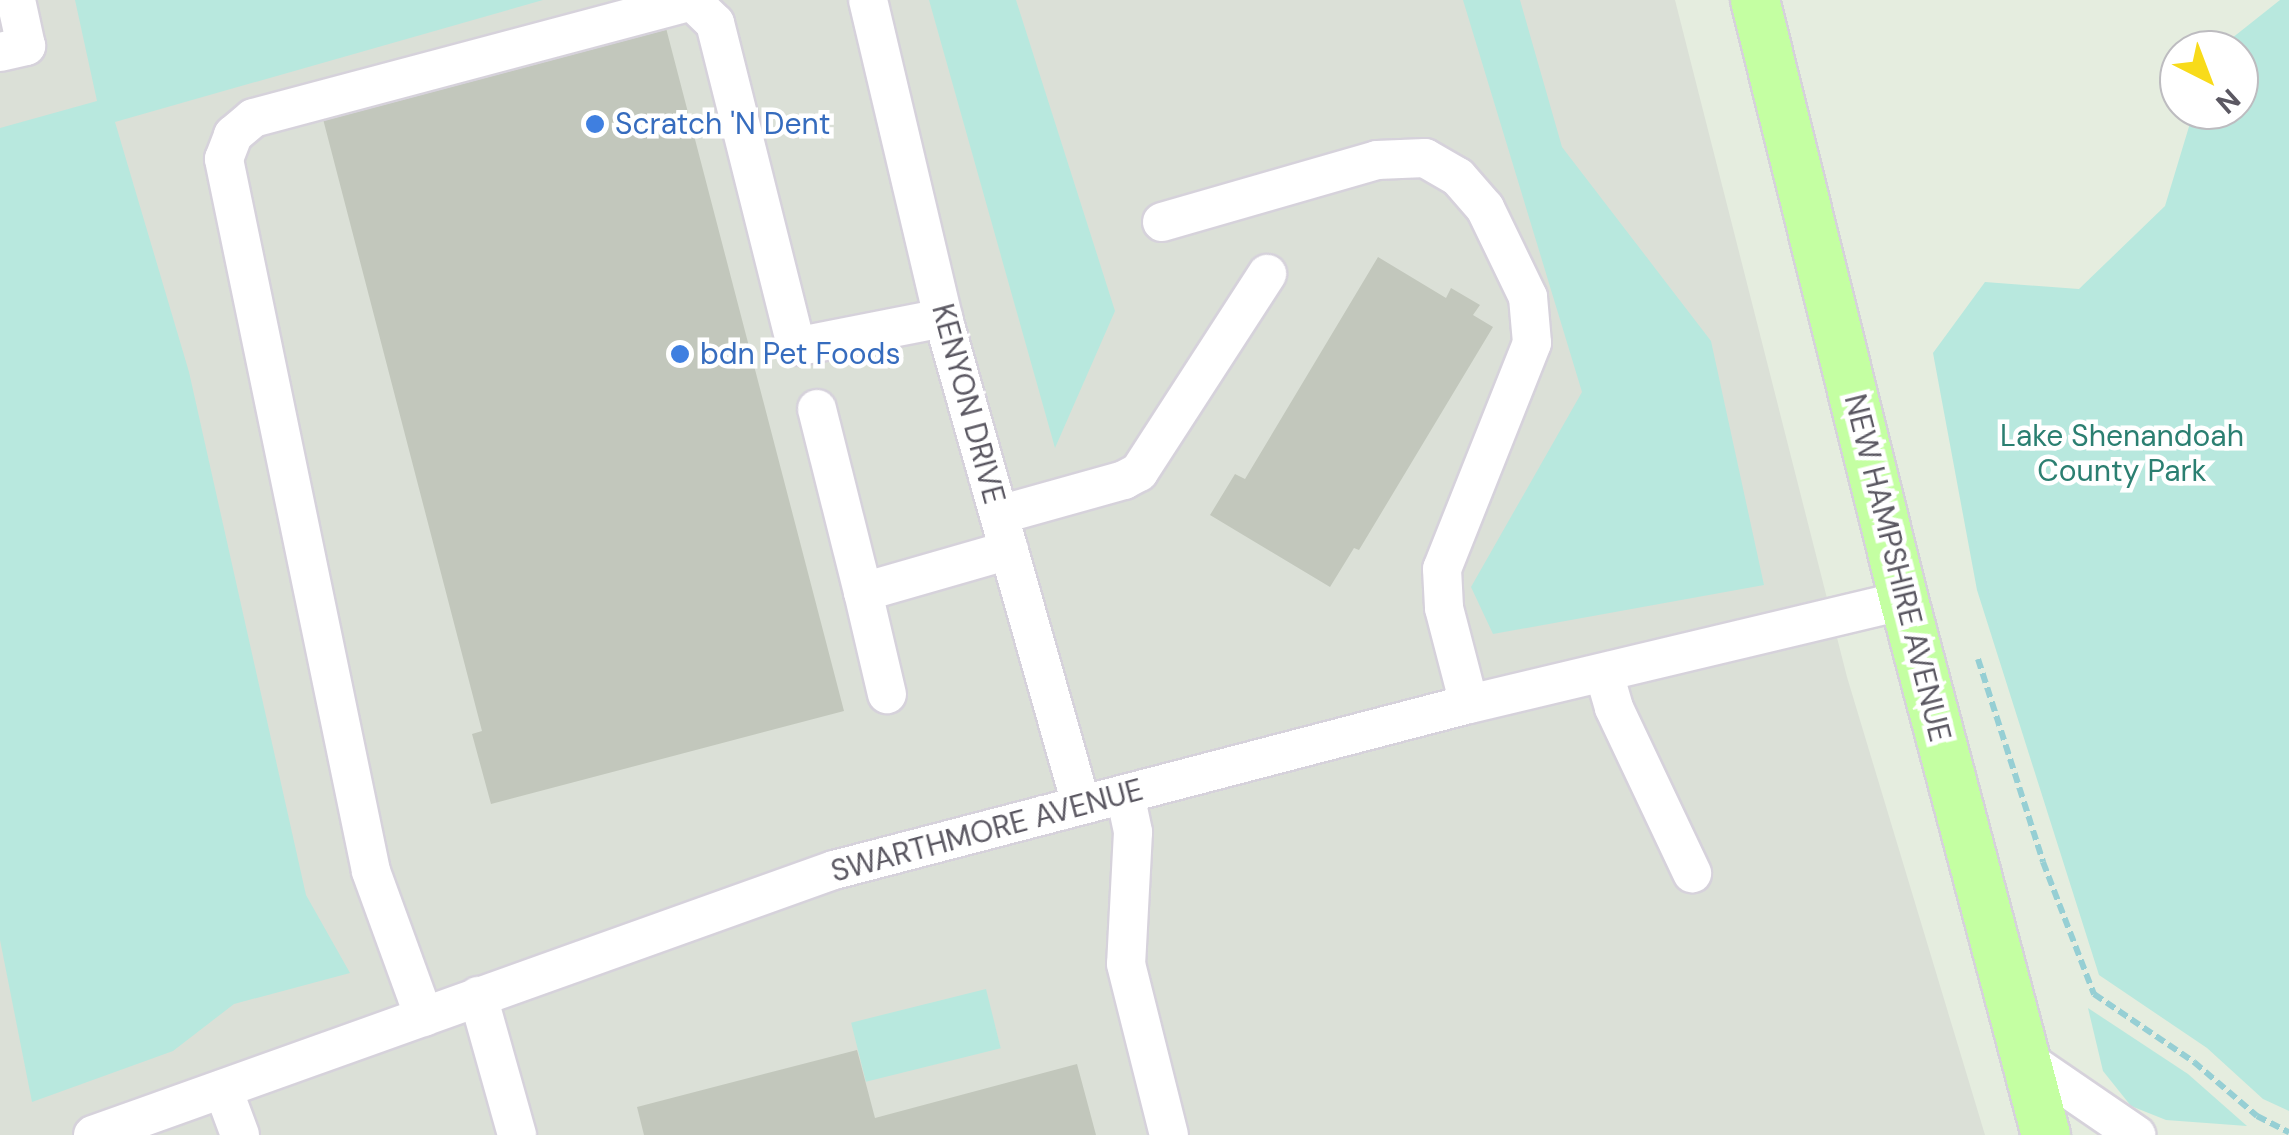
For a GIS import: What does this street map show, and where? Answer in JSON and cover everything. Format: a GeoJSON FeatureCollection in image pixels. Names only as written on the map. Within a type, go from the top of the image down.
{"type":"FeatureCollection","features":[{"type":"Feature","properties":{"kind":"main road","name":"NEW HAMPSHIRE AVENUE"},"geometry":{"type":"LineString","coordinates":[[1755,0],[1904,600],[2046,1135]]}},
{"type":"Feature","properties":{"kind":"street"},"geometry":{"type":"LineString","coordinates":[[0,52],[26,46],[16,0]]}},
{"type":"Feature","properties":{"kind":"street","name":"KENYON DRIVE"},"geometry":{"type":"LineString","coordinates":[[868,0],[943,318],[1082,804]]}},
{"type":"Feature","properties":{"kind":"street"},"geometry":{"type":"LineString","coordinates":[[424,1017],[371,871],[224,159],[233,136],[254,118],[692,1],[715,23],[795,340],[800,346],[943,318]]}},
{"type":"Feature","properties":{"kind":"street"},"geometry":{"type":"LineString","coordinates":[[1162,222],[1377,160],[1424,158],[1458,176],[1485,208],[1528,297],[1532,343],[1442,569],[1444,608],[1469,704]]}},
{"type":"Feature","properties":{"kind":"street"},"geometry":{"type":"LineString","coordinates":[[864,592],[1139,472],[1267,274]]}},
{"type":"Feature","properties":{"kind":"street"},"geometry":{"type":"LineString","coordinates":[[817,409],[886,694]]}},
{"type":"Feature","properties":{"kind":"street","name":"SWARTHMORE AVENUE"},"geometry":{"type":"LineString","coordinates":[[92,1135],[834,870],[1469,704],[1904,600]]}},
{"type":"Feature","properties":{"kind":"street"},"geometry":{"type":"LineString","coordinates":[[1604,673],[1614,708],[1692,873]]}},
{"type":"Feature","properties":{"kind":"street"},"geometry":{"type":"LineString","coordinates":[[1126,794],[1133,832],[1126,964],[1170,1135]]}},
{"type":"Feature","properties":{"kind":"street"},"geometry":{"type":"LineString","coordinates":[[478,996],[517,1135]]}},
{"type":"Feature","properties":{"kind":"street"},"geometry":{"type":"LineString","coordinates":[[2025,1059],[2136,1135]]}},
{"type":"Feature","properties":{"kind":"street"},"geometry":{"type":"LineString","coordinates":[[223,1090],[240,1135]]}},
{"type":"Feature","properties":{"kind":"path"},"geometry":{"type":"LineString","coordinates":[[1978,660],[2043,862],[2094,994],[2194,1062],[2257,1116],[2289,1132]]}},
{"type":"Feature","properties":{"kind":"shaded area"},"geometry":{"type":"Polygon","coordinates":[[[0,0],[1675,0],[1847,677],[1985,1135],[0,1135],[0,0]]]}},
{"type":"Feature","properties":{"kind":"green space"},"geometry":{"type":"Polygon","coordinates":[[[75,0],[543,0],[115,122],[189,372],[306,895],[350,973],[234,1004],[173,1051],[32,1102],[0,940],[0,128],[97,101],[75,0]]]}},
{"type":"Feature","properties":{"kind":"green space"},"geometry":{"type":"Polygon","coordinates":[[[929,0],[1016,0],[1115,311],[1055,448],[929,0]]]}},
{"type":"Feature","properties":{"kind":"green space"},"geometry":{"type":"Polygon","coordinates":[[[1463,0],[1520,0],[1562,147],[1711,341],[1764,585],[1493,634],[1471,587],[1582,392],[1463,0]]]}},
{"type":"Feature","properties":{"kind":"green space","name":"Lake Shenandoah County Park"},"geometry":{"type":"Polygon","coordinates":[[[2280,0],[2289,0],[2289,1111],[2263,1099],[2207,1048],[2099,975],[1977,590],[1933,353],[1985,282],[2079,289],[2165,206],[2188,130],[2259,130],[2259,30],[2242,30],[2280,0]]]}},
{"type":"Feature","properties":{"kind":"green space"},"geometry":{"type":"Polygon","coordinates":[[[986,989],[1001,1048],[866,1082],[851,1023],[986,989]]]}},
{"type":"Feature","properties":{"kind":"green space"},"geometry":{"type":"Polygon","coordinates":[[[2088,1008],[2188,1074],[2247,1126],[2166,1120],[2131,1106],[2103,1071],[2088,1008]]]}},
{"type":"Feature","properties":{"kind":"building"},"geometry":{"type":"Polygon","coordinates":[[[666,28],[844,711],[491,804],[472,734],[482,731],[323,119],[666,28]]]}},
{"type":"Feature","properties":{"kind":"building"},"geometry":{"type":"Polygon","coordinates":[[[1378,257],[1446,298],[1451,288],[1480,305],[1473,315],[1493,327],[1359,550],[1354,548],[1330,587],[1210,515],[1235,474],[1245,479],[1378,257]]]}},
{"type":"Feature","properties":{"kind":"building"},"geometry":{"type":"Polygon","coordinates":[[[857,1050],[875,1118],[1077,1064],[1096,1135],[644,1135],[637,1107],[857,1050]]]}},
{"type":"Feature","properties":{"kind":"place","name":"Scratch 'N Dent"},"geometry":{"type":"Point","coordinates":[595,124]}},
{"type":"Feature","properties":{"kind":"place","name":"bdn Pet Foods"},"geometry":{"type":"Point","coordinates":[680,354]}}]}
